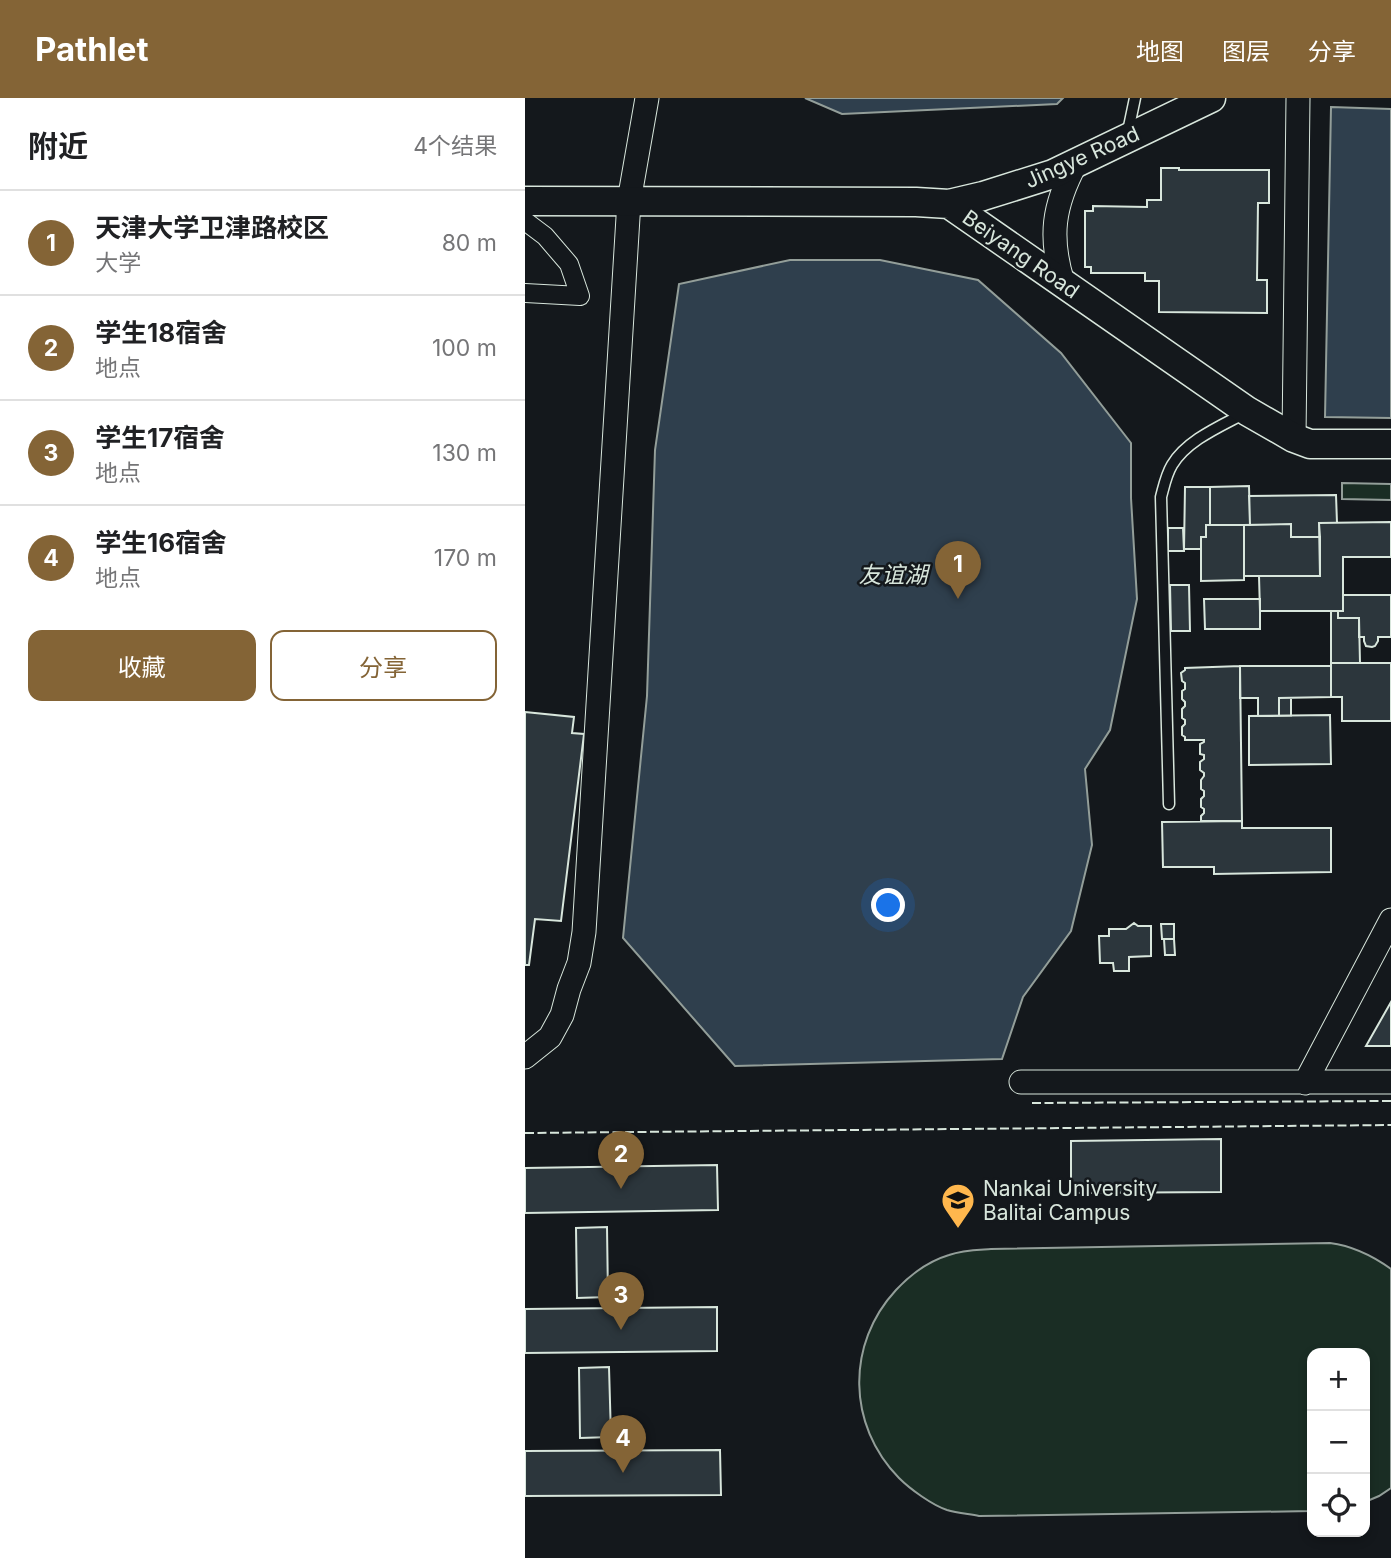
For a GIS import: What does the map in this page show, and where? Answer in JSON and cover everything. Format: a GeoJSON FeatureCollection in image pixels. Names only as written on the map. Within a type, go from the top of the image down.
{"type":"FeatureCollection","features":[{"type":"Feature","properties":{"kind":"street"},"geometry":{"type":"LineString","coordinates":[[525,1057],[549,1037],[562,1015],[579,963],[584,932],[629,201],[647,98]]}},
{"type":"Feature","properties":{"kind":"street","name":"Jingye Road"},"geometry":{"type":"LineString","coordinates":[[949,204],[1020,186],[1053,174],[1211,98]]}},
{"type":"Feature","properties":{"kind":"street"},"geometry":{"type":"LineString","coordinates":[[1294,438],[1298,98]]}},
{"type":"Feature","properties":{"kind":"street"},"geometry":{"type":"LineString","coordinates":[[1063,283],[1055,246],[1056,219],[1061,194],[1076,163]]}},
{"type":"Feature","properties":{"kind":"street","name":"Beiyang Road"},"geometry":{"type":"LineString","coordinates":[[525,201],[949,204],[1247,411],[1294,438],[1310,444],[1391,444]]}},
{"type":"Feature","properties":{"kind":"street"},"geometry":{"type":"LineString","coordinates":[[525,221],[545,236],[569,264],[580,296],[525,293]]}},
{"type":"Feature","properties":{"kind":"street"},"geometry":{"type":"LineString","coordinates":[[1305,1083],[1391,920]]}},
{"type":"Feature","properties":{"kind":"street"},"geometry":{"type":"LineString","coordinates":[[1021,1082],[1391,1082]]}},
{"type":"Feature","properties":{"kind":"lane"},"geometry":{"type":"LineString","coordinates":[[1126,139],[1135,98]]}},
{"type":"Feature","properties":{"kind":"lane"},"geometry":{"type":"LineString","coordinates":[[1168,804],[1161,497],[1168,472],[1181,453],[1247,411]]}},
{"type":"Feature","properties":{"kind":"green space"},"geometry":{"type":"Polygon","coordinates":[[[1342,483],[1391,484],[1391,500],[1342,499],[1342,483]]]}},
{"type":"Feature","properties":{"kind":"green space"},"geometry":{"type":"Polygon","coordinates":[[[1330,1243],[1347,1246],[1377,1260],[1391,1269],[1391,1488],[1370,1500],[1370,1348],[1307,1348],[1307,1511],[979,1516],[947,1510],[921,1496],[899,1478],[882,1457],[870,1434],[862,1409],[859,1384],[861,1359],[868,1335],[880,1311],[907,1279],[934,1261],[954,1253],[991,1249],[1330,1243]]]}},
{"type":"Feature","properties":{"kind":"water"},"geometry":{"type":"Polygon","coordinates":[[[805,98],[1063,98],[1057,104],[842,114],[805,98]]]}},
{"type":"Feature","properties":{"kind":"water"},"geometry":{"type":"Polygon","coordinates":[[[1331,107],[1391,109],[1391,418],[1325,417],[1331,107]]]}},
{"type":"Feature","properties":{"kind":"water","name":"友谊湖"},"geometry":{"type":"Polygon","coordinates":[[[790,260],[880,260],[978,280],[1061,353],[1131,443],[1131,498],[1137,599],[1110,730],[1085,769],[1092,845],[1071,931],[1023,997],[1002,1059],[735,1066],[623,938],[647,696],[655,450],[679,284],[790,260]]]}},
{"type":"Feature","properties":{"kind":"building"},"geometry":{"type":"Polygon","coordinates":[[[1161,168],[1269,170],[1269,203],[1258,203],[1257,280],[1267,280],[1267,313],[1159,312],[1159,281],[1145,281],[1145,273],[1091,273],[1091,267],[1085,267],[1085,211],[1093,211],[1093,206],[1147,207],[1147,200],[1161,200],[1161,168]]]}},
{"type":"Feature","properties":{"kind":"building"},"geometry":{"type":"Polygon","coordinates":[[[1249,486],[1250,525],[1210,525],[1210,487],[1249,486]]]}},
{"type":"Feature","properties":{"kind":"building"},"geometry":{"type":"Polygon","coordinates":[[[1185,487],[1210,487],[1210,525],[1206,525],[1206,537],[1201,537],[1201,549],[1184,549],[1185,487]]]}},
{"type":"Feature","properties":{"kind":"building"},"geometry":{"type":"Polygon","coordinates":[[[1336,495],[1337,523],[1319,523],[1320,537],[1291,537],[1291,524],[1250,525],[1249,496],[1336,495]]]}},
{"type":"Feature","properties":{"kind":"building"},"geometry":{"type":"Polygon","coordinates":[[[1391,522],[1391,557],[1343,557],[1343,611],[1260,611],[1259,576],[1320,576],[1319,523],[1391,522]]]}},
{"type":"Feature","properties":{"kind":"building"},"geometry":{"type":"Polygon","coordinates":[[[1291,524],[1291,537],[1320,537],[1320,576],[1244,576],[1244,525],[1291,524]]]}},
{"type":"Feature","properties":{"kind":"building"},"geometry":{"type":"Polygon","coordinates":[[[1206,525],[1244,525],[1244,580],[1201,581],[1201,537],[1206,537],[1206,525]]]}},
{"type":"Feature","properties":{"kind":"building"},"geometry":{"type":"Polygon","coordinates":[[[1168,528],[1183,528],[1184,551],[1168,551],[1168,528]]]}},
{"type":"Feature","properties":{"kind":"building"},"geometry":{"type":"Polygon","coordinates":[[[1170,585],[1189,585],[1190,631],[1171,631],[1170,585]]]}},
{"type":"Feature","properties":{"kind":"building"},"geometry":{"type":"Polygon","coordinates":[[[1343,595],[1391,595],[1391,637],[1378,637],[1375,646],[1366,646],[1364,637],[1359,637],[1359,618],[1338,618],[1338,611],[1343,611],[1343,595]]]}},
{"type":"Feature","properties":{"kind":"building"},"geometry":{"type":"Polygon","coordinates":[[[1204,599],[1260,599],[1260,629],[1205,629],[1204,599]]]}},
{"type":"Feature","properties":{"kind":"building"},"geometry":{"type":"Polygon","coordinates":[[[1331,611],[1338,611],[1338,618],[1359,618],[1360,663],[1331,663],[1331,611]]]}},
{"type":"Feature","properties":{"kind":"building"},"geometry":{"type":"Polygon","coordinates":[[[1331,663],[1391,663],[1391,721],[1342,721],[1342,697],[1331,697],[1331,663]]]}},
{"type":"Feature","properties":{"kind":"building"},"geometry":{"type":"Polygon","coordinates":[[[1240,666],[1242,821],[1201,821],[1204,809],[1201,807],[1201,799],[1204,791],[1201,789],[1201,780],[1204,773],[1200,770],[1200,762],[1204,755],[1200,754],[1200,744],[1204,740],[1185,740],[1182,735],[1185,720],[1182,718],[1182,709],[1185,702],[1182,699],[1182,691],[1185,689],[1185,683],[1181,673],[1185,668],[1240,666]]]}},
{"type":"Feature","properties":{"kind":"building"},"geometry":{"type":"Polygon","coordinates":[[[1240,666],[1331,666],[1331,697],[1279,698],[1279,716],[1258,716],[1258,698],[1240,698],[1240,666]]]}},
{"type":"Feature","properties":{"kind":"building"},"geometry":{"type":"Polygon","coordinates":[[[1279,698],[1291,698],[1291,716],[1279,716],[1279,698]]]}},
{"type":"Feature","properties":{"kind":"building"},"geometry":{"type":"Polygon","coordinates":[[[525,712],[574,717],[572,733],[584,734],[561,921],[535,919],[529,965],[525,965],[525,712]]]}},
{"type":"Feature","properties":{"kind":"building"},"geometry":{"type":"Polygon","coordinates":[[[1330,715],[1331,764],[1249,765],[1249,716],[1330,715]]]}},
{"type":"Feature","properties":{"kind":"building"},"geometry":{"type":"Polygon","coordinates":[[[1242,821],[1242,828],[1331,828],[1331,872],[1214,874],[1214,867],[1163,867],[1162,822],[1242,821]]]}},
{"type":"Feature","properties":{"kind":"building"},"geometry":{"type":"Polygon","coordinates":[[[1134,923],[1138,926],[1151,926],[1151,956],[1129,957],[1129,971],[1114,971],[1113,963],[1100,963],[1099,936],[1109,936],[1109,929],[1126,929],[1134,923]]]}},
{"type":"Feature","properties":{"kind":"building"},"geometry":{"type":"Polygon","coordinates":[[[1161,924],[1174,924],[1174,939],[1162,939],[1161,924]]]}},
{"type":"Feature","properties":{"kind":"building"},"geometry":{"type":"Polygon","coordinates":[[[1164,939],[1174,939],[1175,955],[1165,955],[1164,939]]]}},
{"type":"Feature","properties":{"kind":"building"},"geometry":{"type":"Polygon","coordinates":[[[1391,1002],[1391,1046],[1366,1046],[1391,1002]]]}},
{"type":"Feature","properties":{"kind":"building"},"geometry":{"type":"Polygon","coordinates":[[[1221,1139],[1221,1192],[1071,1193],[1071,1141],[1221,1139]]]}},
{"type":"Feature","properties":{"kind":"building"},"geometry":{"type":"Polygon","coordinates":[[[717,1165],[718,1210],[525,1213],[525,1168],[717,1165]]]}},
{"type":"Feature","properties":{"kind":"building"},"geometry":{"type":"Polygon","coordinates":[[[607,1227],[608,1297],[577,1298],[576,1228],[607,1227]]]}},
{"type":"Feature","properties":{"kind":"building"},"geometry":{"type":"Polygon","coordinates":[[[717,1307],[717,1351],[525,1353],[525,1309],[717,1307]]]}},
{"type":"Feature","properties":{"kind":"building"},"geometry":{"type":"Polygon","coordinates":[[[609,1367],[611,1437],[580,1438],[579,1368],[609,1367]]]}},
{"type":"Feature","properties":{"kind":"building"},"geometry":{"type":"Polygon","coordinates":[[[720,1450],[721,1495],[525,1496],[525,1451],[720,1450]]]}},
{"type":"Feature","properties":{"kind":"fence"},"geometry":{"type":"LineString","coordinates":[[1032,1103],[1391,1101]]}},
{"type":"Feature","properties":{"kind":"fence"},"geometry":{"type":"LineString","coordinates":[[525,1133],[1391,1125]]}},
{"type":"Feature","properties":{"kind":"place","name":"天津大学卫津路校区"},"geometry":{"type":"Point","coordinates":[958,599]}},
{"type":"Feature","properties":{"kind":"place","name":"学生18宿舍"},"geometry":{"type":"Point","coordinates":[621,1189]}},
{"type":"Feature","properties":{"kind":"place","name":"Nankai University Balitai Campus"},"geometry":{"type":"Point","coordinates":[958,1230]}},
{"type":"Feature","properties":{"kind":"place","name":"学生17宿舍"},"geometry":{"type":"Point","coordinates":[621,1330]}},
{"type":"Feature","properties":{"kind":"place","name":"学生16宿舍"},"geometry":{"type":"Point","coordinates":[623,1473]}}]}
